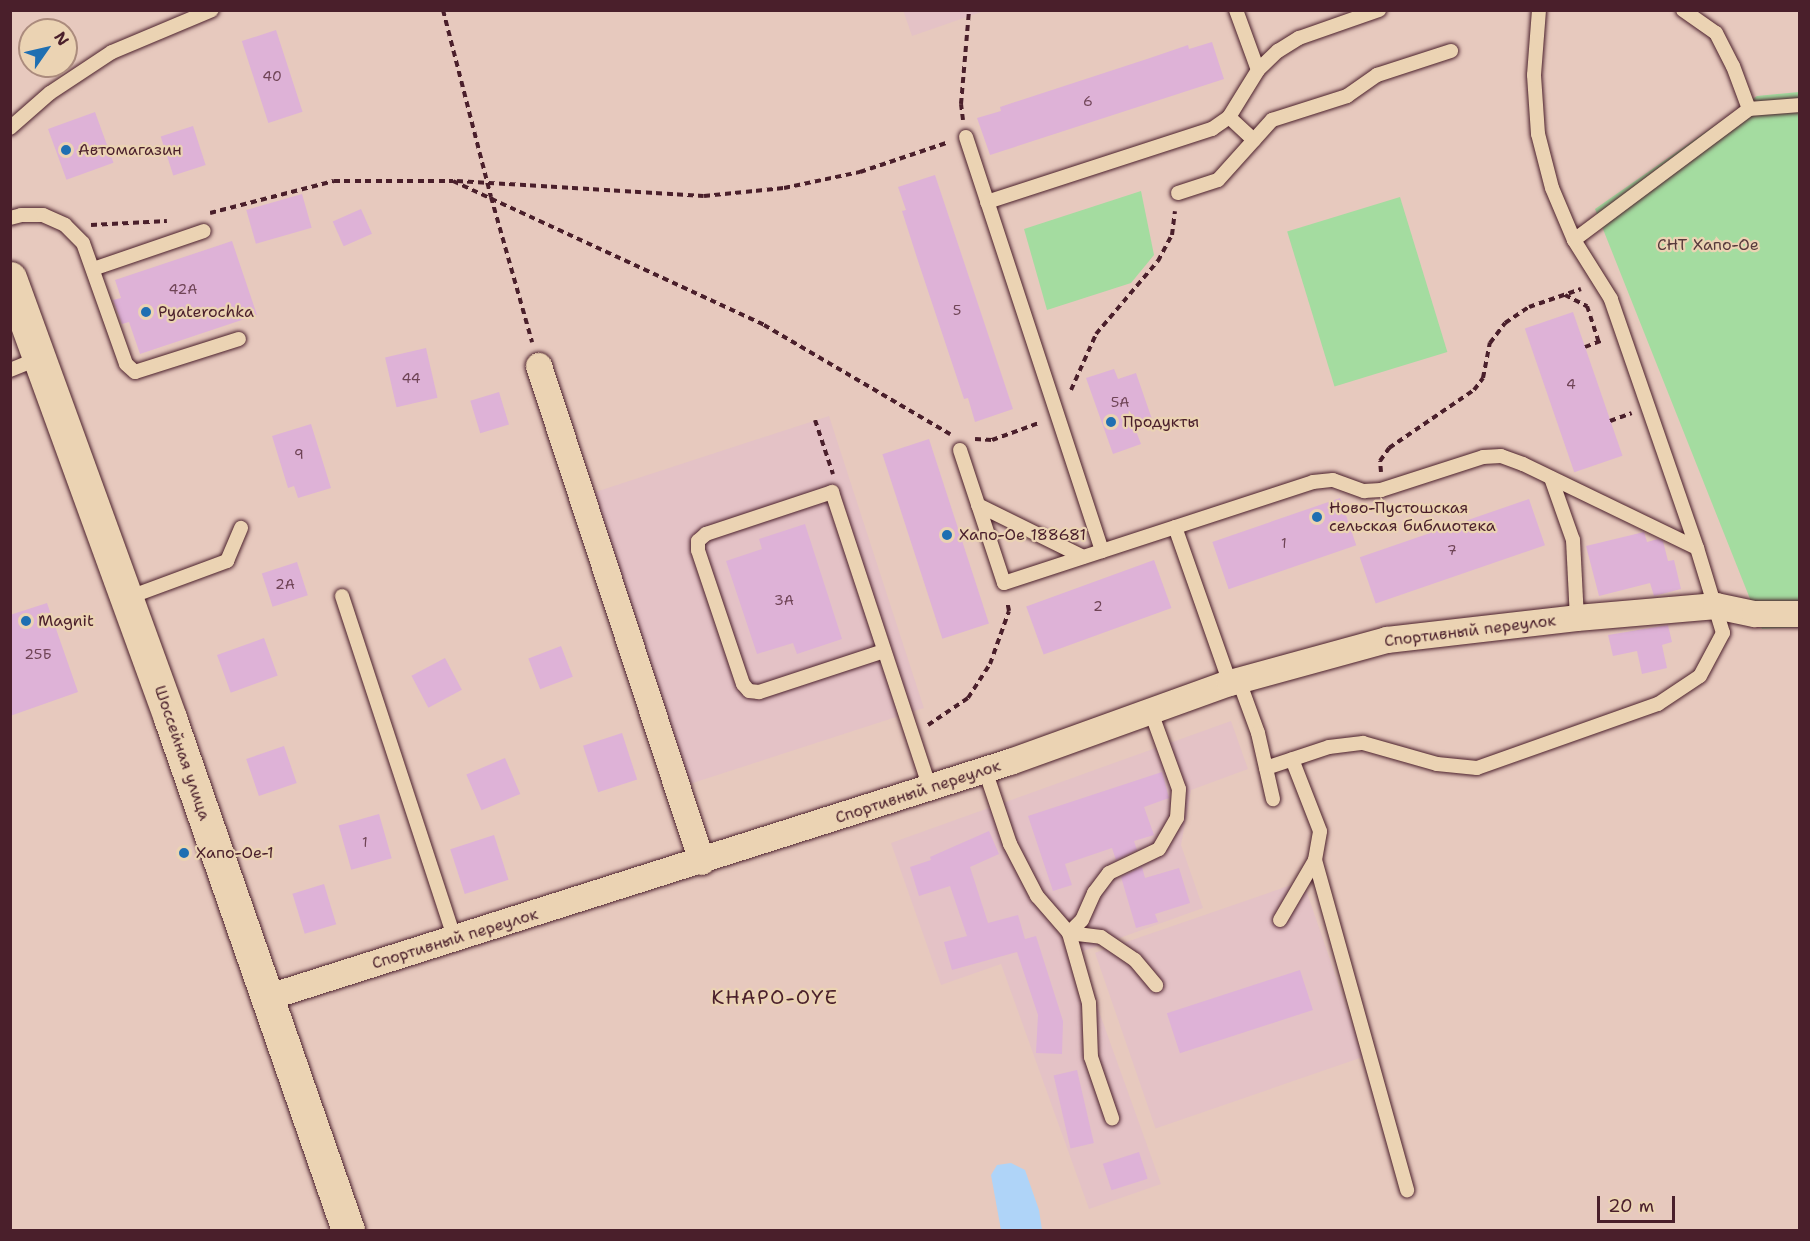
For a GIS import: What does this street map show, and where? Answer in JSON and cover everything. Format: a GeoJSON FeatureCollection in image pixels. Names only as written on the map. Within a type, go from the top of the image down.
{"type":"FeatureCollection","features":[{"type":"Feature","properties":{"kind":"street","name":"Шоссейная улица"},"geometry":{"type":"LineString","coordinates":[[10,278],[127,598],[348,1230]]}},
{"type":"Feature","properties":{"kind":"street"},"geometry":{"type":"LineString","coordinates":[[539,366],[702,862]]}},
{"type":"Feature","properties":{"kind":"street","name":"Спортивный переулок"},"geometry":{"type":"LineString","coordinates":[[266,998],[702,862],[930,788],[1234,682],[1388,640],[1577,618],[1716,606],[1755,614],[1800,614]]}},
{"type":"Feature","properties":{"kind":"lane"},"geometry":{"type":"LineString","coordinates":[[10,128],[50,93],[112,52],[212,10]]}},
{"type":"Feature","properties":{"kind":"lane"},"geometry":{"type":"LineString","coordinates":[[1236,10],[1258,70]]}},
{"type":"Feature","properties":{"kind":"lane"},"geometry":{"type":"LineString","coordinates":[[987,202],[1212,129],[1228,117],[1258,70],[1278,51],[1299,38],[1379,10]]}},
{"type":"Feature","properties":{"kind":"lane"},"geometry":{"type":"LineString","coordinates":[[1266,768],[1329,747],[1363,743],[1437,764],[1477,768],[1658,704],[1700,676],[1723,633],[1697,548],[1611,299],[1574,240],[1552,188],[1538,134],[1534,75],[1539,10]]}},
{"type":"Feature","properties":{"kind":"lane"},"geometry":{"type":"LineString","coordinates":[[1683,10],[1716,33],[1733,66],[1749,109]]}},
{"type":"Feature","properties":{"kind":"lane"},"geometry":{"type":"LineString","coordinates":[[1178,193],[1218,180],[1272,120],[1347,96],[1377,75],[1450,51]]}},
{"type":"Feature","properties":{"kind":"lane"},"geometry":{"type":"LineString","coordinates":[[1574,240],[1749,109],[1800,105]]}},
{"type":"Feature","properties":{"kind":"lane"},"geometry":{"type":"LineString","coordinates":[[1228,117],[1254,140]]}},
{"type":"Feature","properties":{"kind":"lane"},"geometry":{"type":"LineString","coordinates":[[966,137],[1102,551]]}},
{"type":"Feature","properties":{"kind":"lane"},"geometry":{"type":"LineString","coordinates":[[10,218],[21,215],[44,215],[65,225],[83,243],[126,364],[135,372],[239,339]]}},
{"type":"Feature","properties":{"kind":"lane"},"geometry":{"type":"LineString","coordinates":[[93,269],[204,231]]}},
{"type":"Feature","properties":{"kind":"lane"},"geometry":{"type":"LineString","coordinates":[[10,370],[40,358]]}},
{"type":"Feature","properties":{"kind":"lane"},"geometry":{"type":"LineString","coordinates":[[958,444],[1004,583],[1313,482],[1333,480],[1364,491],[1382,490],[1483,457],[1501,456],[1697,548]]}},
{"type":"Feature","properties":{"kind":"lane"},"geometry":{"type":"LineString","coordinates":[[1551,478],[1573,540],[1577,618]]}},
{"type":"Feature","properties":{"kind":"lane"},"geometry":{"type":"LineString","coordinates":[[884,651],[759,692],[749,691],[743,684],[698,550],[698,541],[706,534],[832,492],[930,788]]}},
{"type":"Feature","properties":{"kind":"lane"},"geometry":{"type":"LineString","coordinates":[[978,504],[1083,557]]}},
{"type":"Feature","properties":{"kind":"lane"},"geometry":{"type":"LineString","coordinates":[[1175,527],[1234,682],[1258,733],[1273,799]]}},
{"type":"Feature","properties":{"kind":"lane"},"geometry":{"type":"LineString","coordinates":[[127,598],[227,561],[241,528]]}},
{"type":"Feature","properties":{"kind":"lane"},"geometry":{"type":"LineString","coordinates":[[342,596],[455,939]]}},
{"type":"Feature","properties":{"kind":"lane"},"geometry":{"type":"LineString","coordinates":[[1069,933],[1082,920],[1094,893],[1109,873],[1159,849],[1177,818],[1179,789],[1151,712]]}},
{"type":"Feature","properties":{"kind":"lane"},"geometry":{"type":"LineString","coordinates":[[1280,920],[1315,860],[1320,831],[1292,759]]}},
{"type":"Feature","properties":{"kind":"lane"},"geometry":{"type":"LineString","coordinates":[[985,770],[1010,844],[1037,896],[1069,933],[1089,1003],[1091,1057],[1112,1119]]}},
{"type":"Feature","properties":{"kind":"lane"},"geometry":{"type":"LineString","coordinates":[[1315,860],[1407,1190]]}},
{"type":"Feature","properties":{"kind":"lane"},"geometry":{"type":"LineString","coordinates":[[1069,933],[1101,937],[1135,960],[1156,986]]}},
{"type":"Feature","properties":{"kind":"path"},"geometry":{"type":"LineString","coordinates":[[443,10],[491,197],[539,366]]}},
{"type":"Feature","properties":{"kind":"path"},"geometry":{"type":"LineString","coordinates":[[203,215],[334,181],[488,182],[705,196],[784,188],[860,172],[966,137],[962,104],[969,10]]}},
{"type":"Feature","properties":{"kind":"path"},"geometry":{"type":"LineString","coordinates":[[453,181],[764,325],[958,444],[992,440],[1026,426],[1058,417],[1096,334],[1158,261],[1172,235],[1178,193]]}},
{"type":"Feature","properties":{"kind":"path"},"geometry":{"type":"LineString","coordinates":[[88,225],[170,221]]}},
{"type":"Feature","properties":{"kind":"path"},"geometry":{"type":"LineString","coordinates":[[1382,490],[1380,461],[1389,448],[1474,390],[1483,378],[1490,343],[1505,322],[1529,307],[1600,282]]}},
{"type":"Feature","properties":{"kind":"path"},"geometry":{"type":"LineString","coordinates":[[1564,295],[1587,306],[1599,342]]}},
{"type":"Feature","properties":{"kind":"path"},"geometry":{"type":"LineString","coordinates":[[815,420],[834,479],[832,492]]}},
{"type":"Feature","properties":{"kind":"path"},"geometry":{"type":"LineString","coordinates":[[912,736],[968,698],[990,664],[1009,611],[1004,583]]}},
{"type":"Feature","properties":{"kind":"shaded area"},"geometry":{"type":"Polygon","coordinates":[[[903,10],[984,10],[984,11],[912,36],[903,10]]]}},
{"type":"Feature","properties":{"kind":"shaded area"},"geometry":{"type":"Polygon","coordinates":[[[829,416],[924,708],[688,785],[593,493],[829,416]]]}},
{"type":"Feature","properties":{"kind":"shaded area"},"geometry":{"type":"Polygon","coordinates":[[[1231,721],[1248,769],[1191,790],[1181,845],[1203,908],[1078,953],[1161,1184],[1089,1209],[1001,964],[941,985],[891,843],[1231,721]]]}},
{"type":"Feature","properties":{"kind":"shaded area"},"geometry":{"type":"Polygon","coordinates":[[[1303,881],[1364,1057],[1156,1128],[1095,953],[1303,881]]]}},
{"type":"Feature","properties":{"kind":"green space","name":"СНТ Хапо-Ое"},"geometry":{"type":"Polygon","coordinates":[[[1799,92],[1799,627],[1762,629],[1595,209],[1757,96],[1799,92]]]}},
{"type":"Feature","properties":{"kind":"green space"},"geometry":{"type":"Polygon","coordinates":[[[1141,191],[1154,255],[1131,283],[1047,310],[1024,229],[1141,191]]]}},
{"type":"Feature","properties":{"kind":"green space"},"geometry":{"type":"Polygon","coordinates":[[[1400,197],[1447,352],[1335,386],[1287,231],[1400,197]]]}},
{"type":"Feature","properties":{"kind":"water"},"geometry":{"type":"Polygon","coordinates":[[[1011,1163],[1025,1170],[1039,1210],[1042,1230],[1001,1230],[991,1175],[997,1165],[1011,1163]]]}},
{"type":"Feature","properties":{"kind":"building"},"geometry":{"type":"Polygon","coordinates":[[[276,30],[303,112],[268,123],[242,41],[276,30]]]}},
{"type":"Feature","properties":{"kind":"building"},"geometry":{"type":"Polygon","coordinates":[[[1212,42],[1224,79],[990,155],[977,118],[1001,111],[1000,107],[1188,45],[1189,49],[1212,42]]]}},
{"type":"Feature","properties":{"kind":"building"},"geometry":{"type":"Polygon","coordinates":[[[95,112],[113,163],[66,180],[48,129],[95,112]]]}},
{"type":"Feature","properties":{"kind":"building"},"geometry":{"type":"Polygon","coordinates":[[[193,126],[206,165],[173,175],[161,137],[193,126]]]}},
{"type":"Feature","properties":{"kind":"building"},"geometry":{"type":"Polygon","coordinates":[[[935,175],[1013,409],[975,422],[968,398],[964,399],[917,258],[902,211],[906,210],[898,187],[935,175]]]}},
{"type":"Feature","properties":{"kind":"building"},"geometry":{"type":"Polygon","coordinates":[[[302,194],[312,228],[256,244],[246,210],[302,194]]]}},
{"type":"Feature","properties":{"kind":"building"},"geometry":{"type":"Polygon","coordinates":[[[361,209],[372,234],[344,246],[333,222],[361,209]]]}},
{"type":"Feature","properties":{"kind":"building"},"geometry":{"type":"Polygon","coordinates":[[[232,241],[257,315],[140,354],[129,322],[122,324],[113,300],[121,298],[115,280],[232,241]]]}},
{"type":"Feature","properties":{"kind":"building"},"geometry":{"type":"Polygon","coordinates":[[[1573,312],[1622,456],[1574,472],[1525,329],[1573,312]]]}},
{"type":"Feature","properties":{"kind":"building"},"geometry":{"type":"Polygon","coordinates":[[[426,348],[437,398],[397,407],[385,357],[426,348]]]}},
{"type":"Feature","properties":{"kind":"building"},"geometry":{"type":"Polygon","coordinates":[[[1114,369],[1118,379],[1136,373],[1154,425],[1136,431],[1141,444],[1113,454],[1086,378],[1114,369]]]}},
{"type":"Feature","properties":{"kind":"building"},"geometry":{"type":"Polygon","coordinates":[[[499,392],[509,425],[480,433],[470,401],[499,392]]]}},
{"type":"Feature","properties":{"kind":"building"},"geometry":{"type":"Polygon","coordinates":[[[311,424],[331,488],[298,498],[294,486],[288,488],[272,436],[311,424]]]}},
{"type":"Feature","properties":{"kind":"building"},"geometry":{"type":"Polygon","coordinates":[[[929,439],[989,624],[942,639],[882,454],[929,439]]]}},
{"type":"Feature","properties":{"kind":"building"},"geometry":{"type":"Polygon","coordinates":[[[1340,498],[1356,545],[1229,589],[1212,542],[1340,498]]]}},
{"type":"Feature","properties":{"kind":"building"},"geometry":{"type":"Polygon","coordinates":[[[1529,499],[1545,545],[1376,604],[1360,557],[1529,499]]]}},
{"type":"Feature","properties":{"kind":"building"},"geometry":{"type":"Polygon","coordinates":[[[805,524],[842,639],[797,654],[793,643],[757,654],[726,561],[762,549],[759,539],[805,524]]]}},
{"type":"Feature","properties":{"kind":"building"},"geometry":{"type":"Polygon","coordinates":[[[1644,532],[1647,542],[1658,539],[1663,541],[1668,561],[1674,560],[1681,589],[1654,596],[1650,583],[1599,596],[1586,546],[1644,532]]]}},
{"type":"Feature","properties":{"kind":"building"},"geometry":{"type":"Polygon","coordinates":[[[1154,560],[1171,608],[1044,654],[1026,607],[1154,560]]]}},
{"type":"Feature","properties":{"kind":"building"},"geometry":{"type":"Polygon","coordinates":[[[297,562],[308,595],[273,607],[262,573],[297,562]]]}},
{"type":"Feature","properties":{"kind":"building"},"geometry":{"type":"Polygon","coordinates":[[[47,603],[78,692],[10,716],[10,615],[47,603]]]}},
{"type":"Feature","properties":{"kind":"building"},"geometry":{"type":"Polygon","coordinates":[[[1668,625],[1672,642],[1662,645],[1667,668],[1642,674],[1637,651],[1613,656],[1608,635],[1668,625]]]}},
{"type":"Feature","properties":{"kind":"building"},"geometry":{"type":"Polygon","coordinates":[[[264,638],[278,676],[231,693],[217,655],[264,638]]]}},
{"type":"Feature","properties":{"kind":"building"},"geometry":{"type":"Polygon","coordinates":[[[561,646],[573,677],[540,689],[528,659],[561,646]]]}},
{"type":"Feature","properties":{"kind":"building"},"geometry":{"type":"Polygon","coordinates":[[[445,658],[462,690],[428,708],[411,676],[445,658]]]}},
{"type":"Feature","properties":{"kind":"building"},"geometry":{"type":"Polygon","coordinates":[[[622,733],[637,780],[598,792],[583,746],[622,733]]]}},
{"type":"Feature","properties":{"kind":"building"},"geometry":{"type":"Polygon","coordinates":[[[284,746],[297,783],[259,796],[246,759],[284,746]]]}},
{"type":"Feature","properties":{"kind":"building"},"geometry":{"type":"Polygon","coordinates":[[[505,758],[520,794],[482,810],[466,774],[505,758]]]}},
{"type":"Feature","properties":{"kind":"building"},"geometry":{"type":"Polygon","coordinates":[[[1162,772],[1169,798],[1144,807],[1154,835],[1134,841],[1137,850],[1116,860],[1112,848],[1065,864],[1072,885],[1053,891],[1028,816],[1162,772]]]}},
{"type":"Feature","properties":{"kind":"building"},"geometry":{"type":"Polygon","coordinates":[[[379,814],[392,858],[351,870],[339,826],[379,814]]]}},
{"type":"Feature","properties":{"kind":"building"},"geometry":{"type":"Polygon","coordinates":[[[989,831],[999,854],[970,867],[988,923],[1018,915],[1025,939],[1036,936],[1063,1021],[1062,1054],[1036,1053],[1038,1015],[1017,952],[952,970],[944,942],[967,936],[950,886],[919,896],[910,867],[931,860],[930,857],[989,831]]]}},
{"type":"Feature","properties":{"kind":"building"},"geometry":{"type":"Polygon","coordinates":[[[494,835],[509,880],[465,894],[450,849],[494,835]]]}},
{"type":"Feature","properties":{"kind":"building"},"geometry":{"type":"Polygon","coordinates":[[[1142,867],[1145,878],[1179,868],[1190,903],[1155,914],[1158,922],[1136,928],[1121,877],[1142,867]]]}},
{"type":"Feature","properties":{"kind":"building"},"geometry":{"type":"Polygon","coordinates":[[[324,884],[336,924],[305,934],[292,894],[324,884]]]}},
{"type":"Feature","properties":{"kind":"building"},"geometry":{"type":"Polygon","coordinates":[[[1300,970],[1313,1010],[1180,1053],[1167,1013],[1300,970]]]}},
{"type":"Feature","properties":{"kind":"building"},"geometry":{"type":"Polygon","coordinates":[[[1077,1070],[1094,1143],[1070,1148],[1054,1075],[1077,1070]]]}},
{"type":"Feature","properties":{"kind":"building"},"geometry":{"type":"Polygon","coordinates":[[[1139,1152],[1148,1179],[1112,1190],[1103,1164],[1139,1152]]]}},
{"type":"Feature","properties":{"kind":"place","name":"Автомагазин"},"geometry":{"type":"Point","coordinates":[66,150]}},
{"type":"Feature","properties":{"kind":"place","name":"Pyaterochka"},"geometry":{"type":"Point","coordinates":[146,312]}},
{"type":"Feature","properties":{"kind":"place","name":"Продукты"},"geometry":{"type":"Point","coordinates":[1111,422]}},
{"type":"Feature","properties":{"kind":"place","name":"Ново-Пустошская сельская библиотека"},"geometry":{"type":"Point","coordinates":[1317,517]}},
{"type":"Feature","properties":{"kind":"place","name":"Хапо-Ое 188681"},"geometry":{"type":"Point","coordinates":[947,535]}},
{"type":"Feature","properties":{"kind":"place","name":"Magnit"},"geometry":{"type":"Point","coordinates":[26,621]}},
{"type":"Feature","properties":{"kind":"place","name":"Хапо-Ое-1"},"geometry":{"type":"Point","coordinates":[184,853]}},
{"type":"Feature","properties":{"kind":"district","name":"KHAPO-OYE"},"geometry":{"type":"Point","coordinates":[775,997]}}]}
